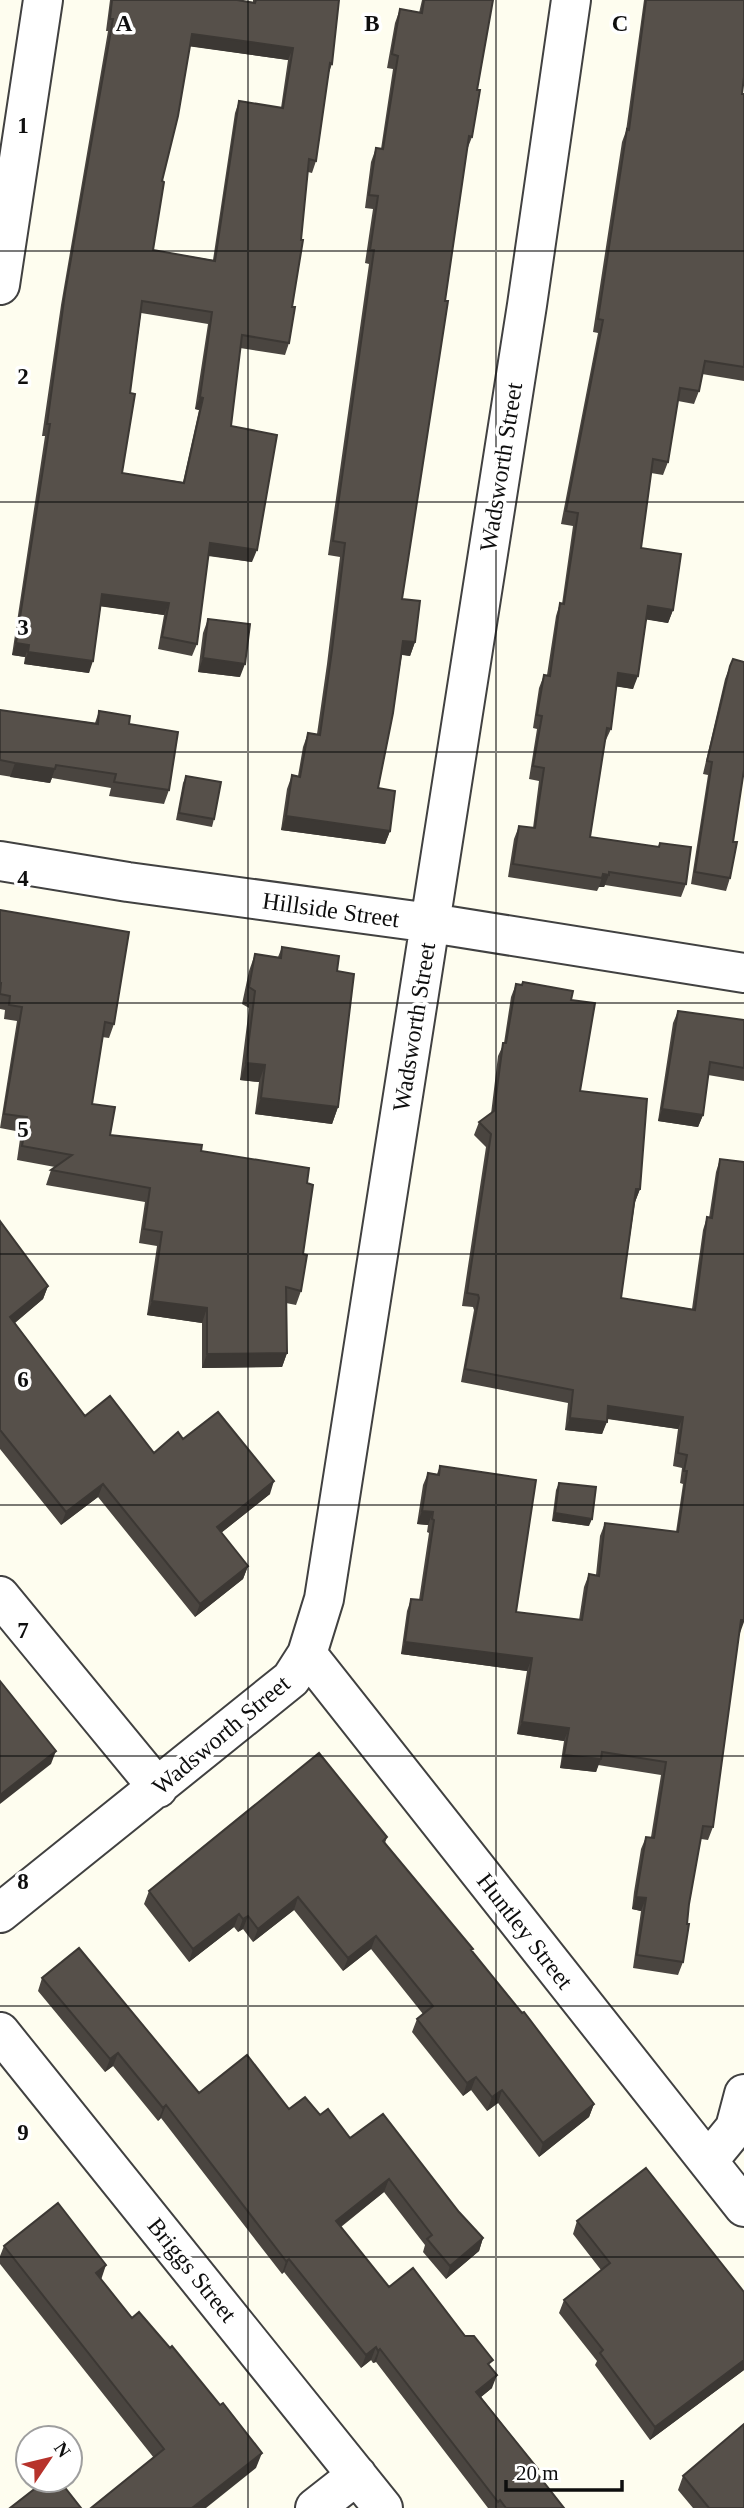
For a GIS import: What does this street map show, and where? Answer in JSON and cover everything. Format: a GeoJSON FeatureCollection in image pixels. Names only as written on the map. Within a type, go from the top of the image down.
{"type":"FeatureCollection","features":[{"type":"Feature","properties":{"kind":"street"},"geometry":{"type":"LineString","coordinates":[[0,285],[43,0]]}},
{"type":"Feature","properties":{"kind":"street","name":"Wadsworth Street"},"geometry":{"type":"LineString","coordinates":[[0,1913],[291,1679],[307,1654],[324,1599],[527,305],[571,0]]}},
{"type":"Feature","properties":{"kind":"street","name":"Hillside Street"},"geometry":{"type":"LineString","coordinates":[[0,861],[128,882],[431,923],[744,973]]}},
{"type":"Feature","properties":{"kind":"street"},"geometry":{"type":"LineString","coordinates":[[0,1596],[158,1788]]}},
{"type":"Feature","properties":{"kind":"street","name":"Huntley Street"},"geometry":{"type":"LineString","coordinates":[[307,1654],[744,2207]]}},
{"type":"Feature","properties":{"kind":"street","name":"Briggs Street"},"geometry":{"type":"LineString","coordinates":[[0,2032],[383,2508]]}},
{"type":"Feature","properties":{"kind":"street"},"geometry":{"type":"LineString","coordinates":[[708,2161],[735,2128],[744,2094]]}},
{"type":"Feature","properties":{"kind":"street"},"geometry":{"type":"LineString","coordinates":[[315,2508],[356,2475]]}},
{"type":"Feature","properties":{"kind":"building"},"geometry":{"type":"Polygon","coordinates":[[[112,0],[237,0],[255,3],[256,0],[339,0],[332,64],[330,63],[316,161],[309,159],[303,240],[289,343],[242,335],[231,426],[277,435],[257,550],[210,543],[197,644],[162,637],[169,603],[102,594],[93,661],[28,652],[29,645],[16,643],[50,424],[47,424],[65,293],[113,19],[110,19],[112,0]],[[192,34],[178,116],[162,181],[164,182],[153,250],[215,261],[239,101],[283,108],[293,48],[192,34]],[[142,301],[130,393],[135,394],[122,473],[184,483],[203,398],[200,397],[212,312],[142,301]]]}},
{"type":"Feature","properties":{"kind":"building"},"geometry":{"type":"Polygon","coordinates":[[[424,0],[493,0],[477,90],[480,90],[472,137],[469,136],[445,301],[448,301],[402,599],[420,601],[415,642],[403,641],[393,713],[378,788],[395,791],[390,831],[286,816],[292,775],[300,777],[308,733],[320,735],[332,650],[345,543],[333,541],[374,250],[370,250],[378,196],[369,195],[376,148],[383,149],[398,56],[392,54],[400,9],[422,13],[424,0]]]}},
{"type":"Feature","properties":{"kind":"building"},"geometry":{"type":"Polygon","coordinates":[[[646,0],[744,0],[744,367],[705,361],[699,391],[680,388],[668,462],[653,459],[641,548],[681,554],[673,610],[648,606],[638,676],[618,673],[611,729],[607,728],[590,837],[659,847],[660,843],[691,847],[686,884],[609,872],[609,875],[603,874],[602,878],[513,864],[519,826],[535,828],[544,768],[533,766],[542,716],[537,715],[544,675],[550,676],[560,603],[564,604],[578,513],[566,511],[603,320],[598,319],[627,129],[629,130],[646,0]]]}},
{"type":"Feature","properties":{"kind":"building"},"geometry":{"type":"Polygon","coordinates":[[[208,619],[250,624],[245,664],[203,658],[208,619]]]}},
{"type":"Feature","properties":{"kind":"building"},"geometry":{"type":"Polygon","coordinates":[[[733,659],[744,662],[744,770],[733,842],[737,842],[730,878],[695,872],[712,762],[707,761],[733,659]]]}},
{"type":"Feature","properties":{"kind":"building"},"geometry":{"type":"Polygon","coordinates":[[[0,710],[98,724],[99,711],[130,716],[129,724],[178,732],[169,790],[114,782],[116,774],[56,765],[55,769],[0,760],[0,710]]]}},
{"type":"Feature","properties":{"kind":"building"},"geometry":{"type":"Polygon","coordinates":[[[186,776],[221,782],[214,819],[179,813],[186,776]]]}},
{"type":"Feature","properties":{"kind":"building"},"geometry":{"type":"Polygon","coordinates":[[[0,910],[129,932],[114,1024],[105,1022],[92,1104],[115,1107],[110,1135],[202,1145],[201,1151],[309,1168],[307,1183],[313,1185],[303,1254],[307,1255],[301,1291],[286,1287],[287,1353],[207,1354],[207,1308],[152,1301],[162,1232],[144,1229],[150,1188],[51,1170],[72,1155],[22,1146],[27,1117],[4,1114],[22,1007],[9,1005],[10,996],[0,994],[0,910]]]}},
{"type":"Feature","properties":{"kind":"building"},"geometry":{"type":"Polygon","coordinates":[[[282,947],[339,956],[337,971],[354,974],[338,1107],[261,1098],[265,1065],[246,1063],[255,991],[249,987],[255,954],[281,958],[282,947]]]}},
{"type":"Feature","properties":{"kind":"building"},"geometry":{"type":"Polygon","coordinates":[[[523,982],[573,991],[571,1000],[595,1003],[580,1091],[647,1099],[640,1189],[636,1189],[621,1298],[695,1310],[707,1217],[712,1218],[720,1159],[744,1162],[744,1620],[741,1620],[713,1827],[703,1826],[689,1904],[683,1962],[637,1955],[646,1898],[636,1897],[646,1837],[654,1838],[666,1762],[602,1752],[601,1759],[564,1755],[569,1728],[522,1722],[532,1658],[405,1642],[411,1599],[422,1600],[434,1520],[433,1512],[422,1511],[428,1473],[439,1475],[440,1466],[536,1480],[516,1612],[582,1620],[589,1574],[599,1576],[605,1523],[678,1532],[687,1471],[684,1471],[687,1455],[678,1453],[683,1417],[608,1406],[607,1422],[570,1418],[573,1390],[465,1369],[479,1298],[478,1295],[467,1293],[491,1134],[479,1122],[494,1111],[503,1043],[506,1043],[516,984],[522,985],[523,982]]]}},
{"type":"Feature","properties":{"kind":"building"},"geometry":{"type":"Polygon","coordinates":[[[678,1011],[744,1020],[744,1068],[710,1062],[703,1115],[662,1109],[678,1011]]]}},
{"type":"Feature","properties":{"kind":"building"},"geometry":{"type":"Polygon","coordinates":[[[0,1221],[48,1286],[10,1317],[85,1416],[110,1396],[154,1453],[178,1432],[183,1439],[218,1412],[274,1481],[217,1527],[248,1566],[200,1604],[103,1484],[66,1512],[0,1430],[0,1221]]]}},
{"type":"Feature","properties":{"kind":"building"},"geometry":{"type":"Polygon","coordinates":[[[559,1483],[596,1487],[592,1519],[555,1513],[559,1483]]]}},
{"type":"Feature","properties":{"kind":"building"},"geometry":{"type":"Polygon","coordinates":[[[0,1681],[56,1751],[0,1795],[0,1681]]]}},
{"type":"Feature","properties":{"kind":"building"},"geometry":{"type":"Polygon","coordinates":[[[319,1753],[387,1837],[383,1841],[473,1949],[471,1950],[522,2013],[524,2012],[594,2104],[543,2143],[502,2090],[492,2097],[476,2077],[467,2083],[417,2019],[433,2006],[376,1936],[348,1958],[298,1897],[258,1929],[248,1916],[243,1919],[239,1914],[193,1949],[149,1891],[319,1753]]]}},
{"type":"Feature","properties":{"kind":"building"},"geometry":{"type":"Polygon","coordinates":[[[79,1948],[199,2093],[247,2055],[289,2109],[305,2097],[320,2115],[328,2109],[350,2138],[383,2114],[459,2212],[483,2238],[450,2266],[427,2239],[432,2235],[389,2179],[336,2221],[389,2287],[413,2268],[465,2336],[474,2336],[493,2360],[488,2364],[497,2375],[476,2392],[538,2469],[535,2471],[564,2508],[506,2508],[500,2500],[498,2502],[380,2349],[378,2351],[376,2347],[366,2355],[289,2259],[286,2261],[166,2105],[163,2108],[118,2053],[110,2059],[42,1978],[79,1948]]]}},
{"type":"Feature","properties":{"kind":"building"},"geometry":{"type":"Polygon","coordinates":[[[646,2168],[744,2292],[744,2360],[655,2427],[600,2353],[603,2350],[564,2300],[610,2263],[577,2221],[646,2168]]]}},
{"type":"Feature","properties":{"kind":"building"},"geometry":{"type":"Polygon","coordinates":[[[58,2203],[106,2265],[96,2273],[132,2318],[139,2312],[170,2348],[172,2346],[220,2405],[223,2403],[262,2453],[192,2508],[91,2508],[164,2449],[4,2246],[58,2203]]]}},
{"type":"Feature","properties":{"kind":"building"},"geometry":{"type":"Polygon","coordinates":[[[744,2424],[744,2508],[709,2508],[683,2476],[744,2424]]]}},
{"type":"Feature","properties":{"kind":"building"},"geometry":{"type":"Polygon","coordinates":[[[28,2494],[70,2494],[81,2508],[10,2508],[28,2494]]]}}]}
